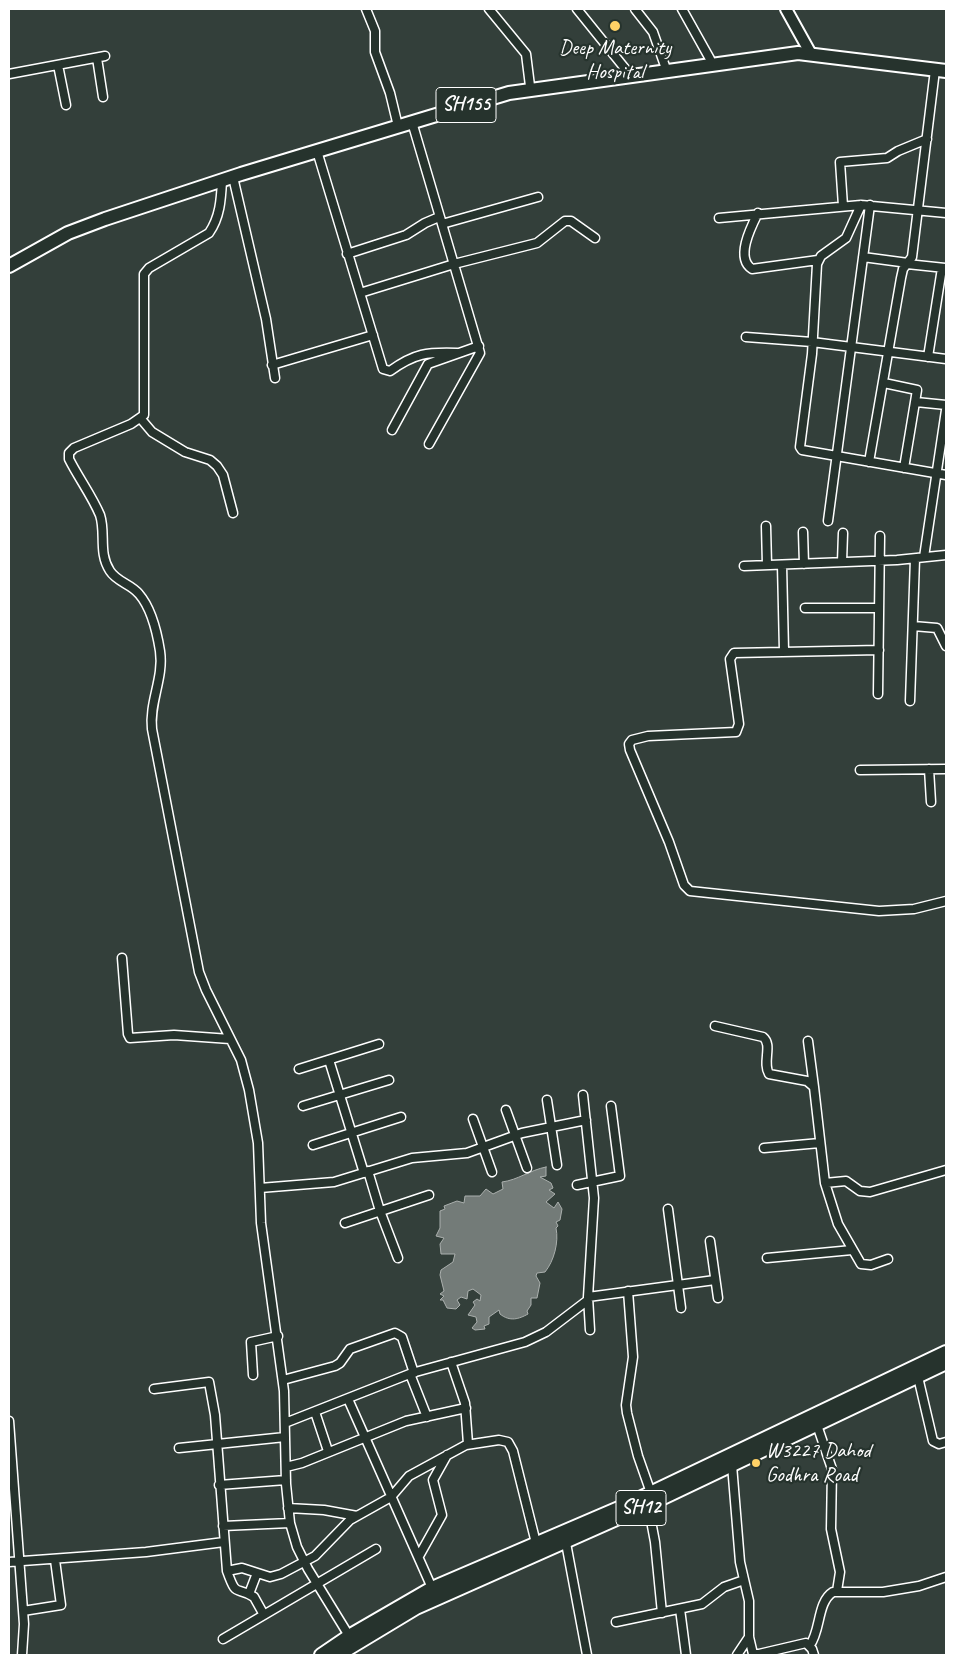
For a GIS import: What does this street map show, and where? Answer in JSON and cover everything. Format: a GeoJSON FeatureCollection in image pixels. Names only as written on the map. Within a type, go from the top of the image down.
{"type":"FeatureCollection","features":[{"type":"Feature","properties":{"kind":"main road","name":"SH155"},"geometry":{"type":"LineString","coordinates":[[9,259],[60,230],[492,92],[786,48],[810,52]]}},
{"type":"Feature","properties":{"kind":"main road","name":"SH155"},"geometry":{"type":"LineString","coordinates":[[9,266],[77,230],[227,179],[509,93],[775,55],[810,52],[863,52],[942,69]]}},
{"type":"Feature","properties":{"kind":"main road"},"geometry":{"type":"LineString","coordinates":[[320,1655],[352,1640],[432,1588],[536,1543],[650,1499],[946,1352]]}},
{"type":"Feature","properties":{"kind":"main road","name":"SH12"},"geometry":{"type":"LineString","coordinates":[[338,1655],[352,1640],[416,1608],[507,1566],[566,1543],[650,1499],[732,1465],[946,1363]]}},
{"type":"Feature","properties":{"kind":"street"},"geometry":{"type":"LineString","coordinates":[[366,9],[375,31],[375,52],[390,93],[397,122]]}},
{"type":"Feature","properties":{"kind":"street"},"geometry":{"type":"LineString","coordinates":[[489,9],[526,54],[530,86]]}},
{"type":"Feature","properties":{"kind":"street"},"geometry":{"type":"LineString","coordinates":[[577,9],[627,72]]}},
{"type":"Feature","properties":{"kind":"street"},"geometry":{"type":"LineString","coordinates":[[635,9],[653,32],[665,66]]}},
{"type":"Feature","properties":{"kind":"street"},"geometry":{"type":"LineString","coordinates":[[682,9],[710,59]]}},
{"type":"Feature","properties":{"kind":"street"},"geometry":{"type":"LineString","coordinates":[[786,9],[810,52]]}},
{"type":"Feature","properties":{"kind":"street"},"geometry":{"type":"LineString","coordinates":[[9,74],[106,56]]}},
{"type":"Feature","properties":{"kind":"street"},"geometry":{"type":"LineString","coordinates":[[97,58],[103,97]]}},
{"type":"Feature","properties":{"kind":"street"},"geometry":{"type":"LineString","coordinates":[[58,65],[66,105]]}},
{"type":"Feature","properties":{"kind":"street"},"geometry":{"type":"LineString","coordinates":[[869,462],[901,278],[907,263],[912,257],[927,140],[942,69]]}},
{"type":"Feature","properties":{"kind":"street"},"geometry":{"type":"LineString","coordinates":[[412,122],[440,221],[479,346],[478,359],[429,444]]}},
{"type":"Feature","properties":{"kind":"street"},"geometry":{"type":"LineString","coordinates":[[844,206],[840,162],[881,159],[927,140]]}},
{"type":"Feature","properties":{"kind":"street"},"geometry":{"type":"LineString","coordinates":[[317,151],[383,369],[387,371],[415,356],[433,352],[458,353]]}},
{"type":"Feature","properties":{"kind":"street"},"geometry":{"type":"LineString","coordinates":[[227,179],[266,319],[275,378]]}},
{"type":"Feature","properties":{"kind":"street"},"geometry":{"type":"LineString","coordinates":[[227,179],[215,224],[209,233],[149,268],[144,274],[146,410],[141,419],[74,448],[69,453],[69,458],[100,515],[102,546],[109,570],[118,580],[139,594],[151,615],[160,652],[160,668],[150,714],[199,972],[241,1060],[249,1090],[258,1143],[262,1223],[284,1380],[286,1480],[290,1523],[305,1562],[352,1640]]}},
{"type":"Feature","properties":{"kind":"street"},"geometry":{"type":"LineString","coordinates":[[347,254],[406,235],[425,223],[538,197]]}},
{"type":"Feature","properties":{"kind":"street"},"geometry":{"type":"LineString","coordinates":[[861,205],[846,238],[818,260],[812,342],[800,447],[802,450],[946,475]]}},
{"type":"Feature","properties":{"kind":"street"},"geometry":{"type":"LineString","coordinates":[[718,218],[861,205],[946,213]]}},
{"type":"Feature","properties":{"kind":"street"},"geometry":{"type":"LineString","coordinates":[[828,521],[870,205]]}},
{"type":"Feature","properties":{"kind":"street"},"geometry":{"type":"LineString","coordinates":[[758,213],[746,240],[748,266],[752,269],[818,260]]}},
{"type":"Feature","properties":{"kind":"street"},"geometry":{"type":"LineString","coordinates":[[360,293],[454,264],[537,244],[565,221],[571,221],[595,238]]}},
{"type":"Feature","properties":{"kind":"street"},"geometry":{"type":"LineString","coordinates":[[863,257],[944,268],[928,357]]}},
{"type":"Feature","properties":{"kind":"street"},"geometry":{"type":"LineString","coordinates":[[272,365],[373,335]]}},
{"type":"Feature","properties":{"kind":"street"},"geometry":{"type":"LineString","coordinates":[[746,337],[812,342],[946,360]]}},
{"type":"Feature","properties":{"kind":"street"},"geometry":{"type":"LineString","coordinates":[[392,430],[428,364],[479,346]]}},
{"type":"Feature","properties":{"kind":"street"},"geometry":{"type":"LineString","coordinates":[[884,383],[916,388],[916,402],[904,468]]}},
{"type":"Feature","properties":{"kind":"street"},"geometry":{"type":"LineString","coordinates":[[916,402],[946,405]]}},
{"type":"Feature","properties":{"kind":"street"},"geometry":{"type":"LineString","coordinates":[[924,557],[936,474],[943,446],[946,410]]}},
{"type":"Feature","properties":{"kind":"street"},"geometry":{"type":"LineString","coordinates":[[141,419],[152,432],[185,452],[210,460],[217,466],[223,475],[233,513]]}},
{"type":"Feature","properties":{"kind":"street"},"geometry":{"type":"LineString","coordinates":[[766,526],[766,565]]}},
{"type":"Feature","properties":{"kind":"street"},"geometry":{"type":"LineString","coordinates":[[802,532],[804,564]]}},
{"type":"Feature","properties":{"kind":"street"},"geometry":{"type":"LineString","coordinates":[[842,562],[843,533]]}},
{"type":"Feature","properties":{"kind":"street"},"geometry":{"type":"LineString","coordinates":[[878,694],[880,536]]}},
{"type":"Feature","properties":{"kind":"street"},"geometry":{"type":"LineString","coordinates":[[744,566],[880,561],[946,555]]}},
{"type":"Feature","properties":{"kind":"street"},"geometry":{"type":"LineString","coordinates":[[910,701],[915,559]]}},
{"type":"Feature","properties":{"kind":"street"},"geometry":{"type":"LineString","coordinates":[[782,565],[784,651]]}},
{"type":"Feature","properties":{"kind":"street"},"geometry":{"type":"LineString","coordinates":[[804,608],[879,608]]}},
{"type":"Feature","properties":{"kind":"street"},"geometry":{"type":"LineString","coordinates":[[913,626],[937,628],[946,646]]}},
{"type":"Feature","properties":{"kind":"street"},"geometry":{"type":"LineString","coordinates":[[879,650],[741,652],[731,655],[739,724],[736,732],[648,736],[632,740],[629,744],[686,889],[709,894],[878,911],[914,909],[946,901]]}},
{"type":"Feature","properties":{"kind":"street"},"geometry":{"type":"LineString","coordinates":[[860,770],[946,768]]}},
{"type":"Feature","properties":{"kind":"street"},"geometry":{"type":"LineString","coordinates":[[928,769],[930,802]]}},
{"type":"Feature","properties":{"kind":"street"},"geometry":{"type":"LineString","coordinates":[[122,958],[128,1034],[130,1038],[174,1035],[230,1039]]}},
{"type":"Feature","properties":{"kind":"street"},"geometry":{"type":"LineString","coordinates":[[715,1026],[763,1037],[767,1043],[765,1065],[769,1074],[807,1081],[814,1087]]}},
{"type":"Feature","properties":{"kind":"street"},"geometry":{"type":"LineString","coordinates":[[808,1041],[824,1183],[838,1224],[861,1264],[866,1266],[888,1259]]}},
{"type":"Feature","properties":{"kind":"street"},"geometry":{"type":"LineString","coordinates":[[298,1069],[379,1044]]}},
{"type":"Feature","properties":{"kind":"street"},"geometry":{"type":"LineString","coordinates":[[329,1060],[352,1134],[398,1258]]}},
{"type":"Feature","properties":{"kind":"street"},"geometry":{"type":"LineString","coordinates":[[303,1106],[389,1080]]}},
{"type":"Feature","properties":{"kind":"street"},"geometry":{"type":"LineString","coordinates":[[583,1095],[593,1181],[588,1299],[590,1330]]}},
{"type":"Feature","properties":{"kind":"street"},"geometry":{"type":"LineString","coordinates":[[547,1100],[557,1165]]}},
{"type":"Feature","properties":{"kind":"street"},"geometry":{"type":"LineString","coordinates":[[577,1185],[620,1176],[621,1172],[611,1106]]}},
{"type":"Feature","properties":{"kind":"street"},"geometry":{"type":"LineString","coordinates":[[506,1110],[527,1168]]}},
{"type":"Feature","properties":{"kind":"street"},"geometry":{"type":"LineString","coordinates":[[313,1145],[401,1117]]}},
{"type":"Feature","properties":{"kind":"street"},"geometry":{"type":"LineString","coordinates":[[473,1119],[492,1172]]}},
{"type":"Feature","properties":{"kind":"street"},"geometry":{"type":"LineString","coordinates":[[260,1188],[334,1182],[412,1158],[461,1154],[515,1135],[586,1120]]}},
{"type":"Feature","properties":{"kind":"street"},"geometry":{"type":"LineString","coordinates":[[764,1148],[820,1143]]}},
{"type":"Feature","properties":{"kind":"street"},"geometry":{"type":"LineString","coordinates":[[824,1183],[846,1181],[860,1191],[870,1192],[946,1170]]}},
{"type":"Feature","properties":{"kind":"street"},"geometry":{"type":"LineString","coordinates":[[345,1223],[429,1195]]}},
{"type":"Feature","properties":{"kind":"street"},"geometry":{"type":"LineString","coordinates":[[668,1209],[681,1308]]}},
{"type":"Feature","properties":{"kind":"street"},"geometry":{"type":"LineString","coordinates":[[710,1241],[718,1298]]}},
{"type":"Feature","properties":{"kind":"street"},"geometry":{"type":"LineString","coordinates":[[767,1258],[852,1250]]}},
{"type":"Feature","properties":{"kind":"street"},"geometry":{"type":"LineString","coordinates":[[285,1423],[412,1374],[534,1338],[588,1299],[628,1291],[715,1280]]}},
{"type":"Feature","properties":{"kind":"street"},"geometry":{"type":"LineString","coordinates":[[628,1291],[633,1357],[626,1405],[650,1499],[662,1613]]}},
{"type":"Feature","properties":{"kind":"street"},"geometry":{"type":"LineString","coordinates":[[284,1380],[335,1366],[340,1363],[350,1349],[395,1333],[402,1337],[427,1417]]}},
{"type":"Feature","properties":{"kind":"street"},"geometry":{"type":"LineString","coordinates":[[253,1375],[251,1342],[278,1336]]}},
{"type":"Feature","properties":{"kind":"street"},"geometry":{"type":"LineString","coordinates":[[451,1362],[466,1408],[468,1444]]}},
{"type":"Feature","properties":{"kind":"street"},"geometry":{"type":"LineString","coordinates":[[918,1376],[933,1441],[939,1444],[946,1442]]}},
{"type":"Feature","properties":{"kind":"street"},"geometry":{"type":"LineString","coordinates":[[154,1389],[209,1382],[214,1415],[227,1571],[237,1592],[249,1594],[258,1603],[264,1615]]}},
{"type":"Feature","properties":{"kind":"street"},"geometry":{"type":"LineString","coordinates":[[348,1399],[432,1588]]}},
{"type":"Feature","properties":{"kind":"street"},"geometry":{"type":"LineString","coordinates":[[286,1467],[406,1421],[466,1408]]}},
{"type":"Feature","properties":{"kind":"street"},"geometry":{"type":"LineString","coordinates":[[315,1412],[328,1451]]}},
{"type":"Feature","properties":{"kind":"street"},"geometry":{"type":"LineString","coordinates":[[9,1421],[23,1611],[24,1648],[22,1655]]}},
{"type":"Feature","properties":{"kind":"street"},"geometry":{"type":"LineString","coordinates":[[817,1425],[832,1469],[831,1529],[840,1572],[837,1591]]}},
{"type":"Feature","properties":{"kind":"street"},"geometry":{"type":"LineString","coordinates":[[179,1448],[285,1437]]}},
{"type":"Feature","properties":{"kind":"street"},"geometry":{"type":"LineString","coordinates":[[227,1571],[242,1568],[275,1576],[305,1562],[321,1551],[344,1525],[391,1497],[409,1476],[448,1453],[468,1444],[499,1440],[508,1442],[514,1454],[536,1543]]}},
{"type":"Feature","properties":{"kind":"street"},"geometry":{"type":"LineString","coordinates":[[418,1556],[442,1515],[433,1480],[448,1453]]}},
{"type":"Feature","properties":{"kind":"street"},"geometry":{"type":"LineString","coordinates":[[732,1465],[740,1562],[749,1601],[749,1637],[755,1655],[802,1644],[810,1645]]}},
{"type":"Feature","properties":{"kind":"street"},"geometry":{"type":"LineString","coordinates":[[219,1485],[286,1480]]}},
{"type":"Feature","properties":{"kind":"street"},"geometry":{"type":"LineString","coordinates":[[288,1508],[324,1510],[357,1516]]}},
{"type":"Feature","properties":{"kind":"street"},"geometry":{"type":"LineString","coordinates":[[222,1526],[290,1523]]}},
{"type":"Feature","properties":{"kind":"street"},"geometry":{"type":"LineString","coordinates":[[9,1562],[55,1560],[224,1542]]}},
{"type":"Feature","properties":{"kind":"street"},"geometry":{"type":"LineString","coordinates":[[566,1543],[587,1655]]}},
{"type":"Feature","properties":{"kind":"street"},"geometry":{"type":"LineString","coordinates":[[223,1639],[376,1549]]}},
{"type":"Feature","properties":{"kind":"street"},"geometry":{"type":"LineString","coordinates":[[23,1611],[61,1605],[55,1560]]}},
{"type":"Feature","properties":{"kind":"street"},"geometry":{"type":"LineString","coordinates":[[249,1594],[257,1573]]}},
{"type":"Feature","properties":{"kind":"street"},"geometry":{"type":"LineString","coordinates":[[810,1645],[817,1633],[825,1599],[837,1591],[883,1592],[919,1586],[946,1577]]}},
{"type":"Feature","properties":{"kind":"street"},"geometry":{"type":"LineString","coordinates":[[616,1622],[707,1602],[724,1587],[744,1580]]}},
{"type":"Feature","properties":{"kind":"street"},"geometry":{"type":"LineString","coordinates":[[680,1608],[686,1655]]}},
{"type":"Feature","properties":{"kind":"street"},"geometry":{"type":"LineString","coordinates":[[737,1655],[749,1637]]}},
{"type":"Feature","properties":{"kind":"street"},"geometry":{"type":"LineString","coordinates":[[810,1645],[814,1655]]}},
{"type":"Feature","properties":{"kind":"shaded area"},"geometry":{"type":"Polygon","coordinates":[[[546,1167],[546,1176],[540,1177],[551,1183],[553,1188],[549,1190],[555,1194],[546,1202],[554,1208],[558,1202],[562,1209],[560,1220],[556,1222],[558,1226],[556,1228],[557,1239],[553,1257],[545,1272],[537,1273],[536,1276],[540,1283],[537,1298],[531,1298],[531,1305],[527,1311],[528,1314],[525,1316],[514,1319],[507,1318],[500,1314],[499,1310],[489,1317],[489,1324],[484,1326],[485,1329],[475,1330],[472,1328],[477,1322],[476,1317],[468,1315],[475,1305],[473,1302],[477,1299],[480,1301],[481,1295],[473,1289],[468,1291],[467,1299],[461,1297],[457,1300],[460,1305],[456,1309],[447,1308],[443,1300],[440,1300],[444,1296],[440,1294],[444,1291],[440,1275],[441,1270],[453,1262],[455,1254],[441,1254],[440,1244],[444,1238],[436,1236],[440,1228],[440,1211],[445,1209],[444,1206],[457,1201],[464,1203],[465,1196],[480,1196],[486,1189],[493,1194],[503,1189],[502,1182],[546,1167]]]}},
{"type":"Feature","properties":{"kind":"place","name":"Deep Maternity Hospital"},"geometry":{"type":"Point","coordinates":[615,26]}},
{"type":"Feature","properties":{"kind":"place","name":"W3227 Dahod Godhra Road"},"geometry":{"type":"Point","coordinates":[756,1463]}}]}
